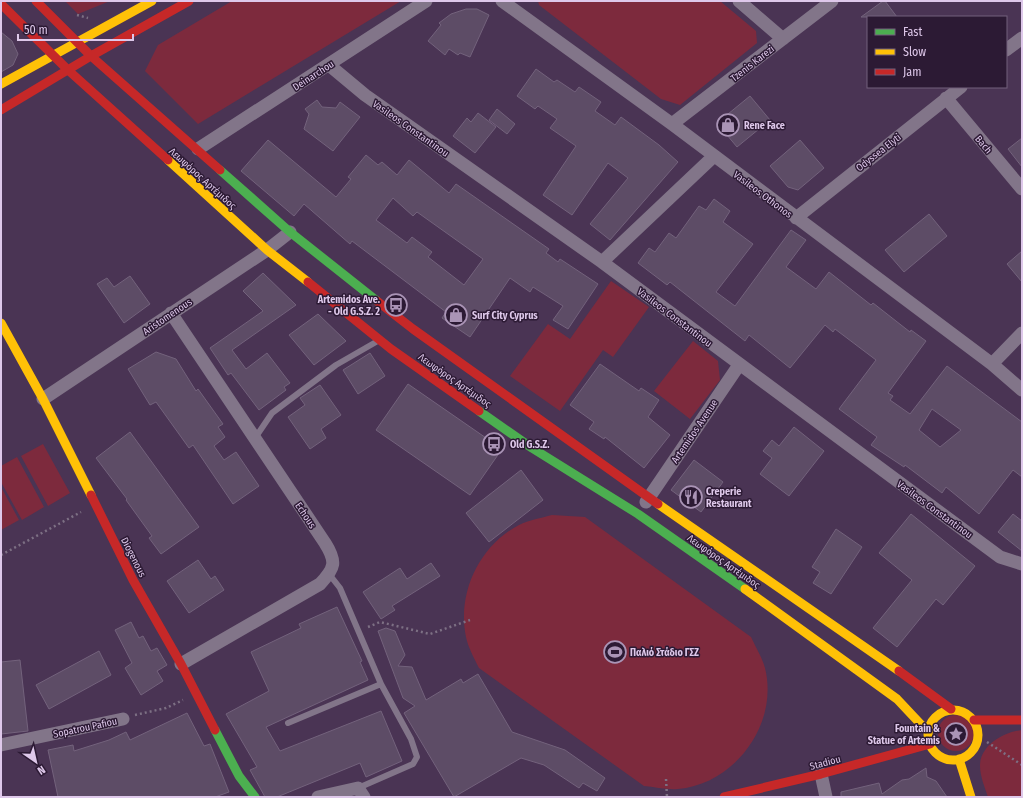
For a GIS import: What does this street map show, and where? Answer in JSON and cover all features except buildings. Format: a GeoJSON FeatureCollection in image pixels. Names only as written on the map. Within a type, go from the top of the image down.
{"type":"FeatureCollection","features":[{"type":"Feature","properties":{"kind":"main road","name":"Λεωφόρος Αρτέμιδος"},"geometry":{"type":"LineString","coordinates":[[36,1],[91,56],[198,149],[290,232],[413,329],[649,497],[918,684],[951,710]]}},
{"type":"Feature","properties":{"kind":"main road"},"geometry":{"type":"LineString","coordinates":[[1,84],[152,1]]}},
{"type":"Feature","properties":{"kind":"main road"},"geometry":{"type":"LineString","coordinates":[[1,110],[91,56],[189,1]]}},
{"type":"Feature","properties":{"kind":"main road","name":"Λεωφόρος Αρτέμιδος"},"geometry":{"type":"LineString","coordinates":[[1,4],[68,70],[267,250],[380,340],[532,448],[638,514],[714,566],[897,699],[928,732]]}},
{"type":"Feature","properties":{"kind":"main road","name":"Diogenous"},"geometry":{"type":"LineString","coordinates":[[1,323],[43,399],[133,580],[181,664],[239,776],[255,797]]}},
{"type":"Feature","properties":{"kind":"main road"},"geometry":{"type":"LineString","coordinates":[[985,735],[977,727],[974,720],[967,714],[951,710],[944,711],[933,719],[928,732],[930,744],[934,750],[945,758],[959,759],[972,750],[985,735],[1012,721]]}},
{"type":"Feature","properties":{"kind":"main road"},"geometry":{"type":"LineString","coordinates":[[974,720],[1022,720]]}},
{"type":"Feature","properties":{"kind":"main road","name":"Stadiou"},"geometry":{"type":"LineString","coordinates":[[724,797],[821,774],[930,744]]}},
{"type":"Feature","properties":{"kind":"main road"},"geometry":{"type":"LineString","coordinates":[[959,759],[971,797]]}},
{"type":"Feature","properties":{"kind":"street","name":"Deinarchou"},"geometry":{"type":"LineString","coordinates":[[198,149],[426,1]]}},
{"type":"Feature","properties":{"kind":"street","name":"Vasileos Othonos"},"geometry":{"type":"LineString","coordinates":[[502,1],[672,124],[992,364],[1022,390]]}},
{"type":"Feature","properties":{"kind":"street"},"geometry":{"type":"LineString","coordinates":[[739,1],[783,39]]}},
{"type":"Feature","properties":{"kind":"street","name":"Tzenis Karezi"},"geometry":{"type":"LineString","coordinates":[[672,124],[832,1]]}},
{"type":"Feature","properties":{"kind":"street"},"geometry":{"type":"LineString","coordinates":[[1007,49],[1022,38]]}},
{"type":"Feature","properties":{"kind":"street","name":"Vasileos Constantinou"},"geometry":{"type":"LineString","coordinates":[[329,65],[365,95],[602,262],[1000,557],[1022,564]]}},
{"type":"Feature","properties":{"kind":"street","name":"Odyssea Elyti"},"geometry":{"type":"LineString","coordinates":[[796,218],[959,88]]}},
{"type":"Feature","properties":{"kind":"street","name":"Bach"},"geometry":{"type":"LineString","coordinates":[[946,98],[1022,189]]}},
{"type":"Feature","properties":{"kind":"street"},"geometry":{"type":"LineString","coordinates":[[602,262],[714,156]]}},
{"type":"Feature","properties":{"kind":"street","name":"Aristomenous"},"geometry":{"type":"LineString","coordinates":[[43,399],[267,250],[290,232]]}},
{"type":"Feature","properties":{"kind":"street","name":"Echous"},"geometry":{"type":"LineString","coordinates":[[171,313],[332,554],[334,565],[329,574]]}},
{"type":"Feature","properties":{"kind":"street"},"geometry":{"type":"LineString","coordinates":[[992,364],[1022,333]]}},
{"type":"Feature","properties":{"kind":"street","name":"Artemidos Avenue"},"geometry":{"type":"LineString","coordinates":[[638,514],[739,365]]}},
{"type":"Feature","properties":{"kind":"street"},"geometry":{"type":"LineString","coordinates":[[181,664],[320,584],[329,574]]}},
{"type":"Feature","properties":{"kind":"street","name":"Sopatrou Pafiou"},"geometry":{"type":"LineString","coordinates":[[1,745],[123,719]]}},
{"type":"Feature","properties":{"kind":"street"},"geometry":{"type":"LineString","coordinates":[[821,774],[826,797]]}},
{"type":"Feature","properties":{"kind":"street"},"geometry":{"type":"LineString","coordinates":[[318,797],[361,793]]}},
{"type":"Feature","properties":{"kind":"lane"},"geometry":{"type":"LineString","coordinates":[[255,438],[272,413],[336,365],[380,340]]}},
{"type":"Feature","properties":{"kind":"lane"},"geometry":{"type":"LineString","coordinates":[[329,574],[340,588],[381,684],[411,739],[417,757],[413,764],[361,793]]}},
{"type":"Feature","properties":{"kind":"lane"},"geometry":{"type":"LineString","coordinates":[[288,723],[381,684]]}},
{"type":"Feature","properties":{"kind":"path"},"geometry":{"type":"LineString","coordinates":[[73,14],[94,19]]}},
{"type":"Feature","properties":{"kind":"path"},"geometry":{"type":"LineString","coordinates":[[1,555],[73,517]]}},
{"type":"Feature","properties":{"kind":"path"},"geometry":{"type":"LineString","coordinates":[[365,621],[368,627],[380,622],[430,634],[470,620]]}},
{"type":"Feature","properties":{"kind":"path"},"geometry":{"type":"LineString","coordinates":[[138,714],[166,708]]}},
{"type":"Feature","properties":{"kind":"path"},"geometry":{"type":"LineString","coordinates":[[985,735],[1022,765]]}},
{"type":"Feature","properties":{"kind":"path"},"geometry":{"type":"LineString","coordinates":[[666,779],[667,797]]}},
{"type":"Feature","properties":{"kind":"shaded area"},"geometry":{"type":"Polygon","coordinates":[[[65,1],[110,1],[78,14],[65,1]]]}},
{"type":"Feature","properties":{"kind":"shaded area"},"geometry":{"type":"Polygon","coordinates":[[[232,1],[401,1],[198,124],[145,71],[158,45],[232,1]]]}},
{"type":"Feature","properties":{"kind":"shaded area"},"geometry":{"type":"Polygon","coordinates":[[[538,1],[720,1],[756,31],[757,43],[680,105],[661,99],[539,5],[538,1]]]}},
{"type":"Feature","properties":{"kind":"shaded area"},"geometry":{"type":"Polygon","coordinates":[[[611,281],[649,307],[613,357],[603,350],[560,411],[510,376],[548,324],[570,339],[611,281]]]}},
{"type":"Feature","properties":{"kind":"shaded area"},"geometry":{"type":"Polygon","coordinates":[[[693,341],[718,361],[720,380],[690,419],[654,391],[693,341]]]}},
{"type":"Feature","properties":{"kind":"shaded area"},"geometry":{"type":"Polygon","coordinates":[[[43,444],[70,493],[48,506],[21,456],[43,444]]]}},
{"type":"Feature","properties":{"kind":"shaded area"},"geometry":{"type":"Polygon","coordinates":[[[17,457],[44,507],[22,520],[1,482],[1,466],[17,457]]]}},
{"type":"Feature","properties":{"kind":"shaded area"},"geometry":{"type":"Polygon","coordinates":[[[1,487],[19,520],[1,530],[1,487]]]}},
{"type":"Feature","properties":{"kind":"shaded area","name":"Παλιό Στάδιο ΓΣΖ"},"geometry":{"type":"Polygon","coordinates":[[[552,515],[585,517],[751,637],[765,668],[768,689],[765,710],[759,730],[748,748],[734,763],[718,776],[699,785],[678,789],[644,786],[479,668],[467,641],[464,620],[468,588],[474,572],[482,558],[505,534],[523,523],[552,515]]]}},
{"type":"Feature","properties":{"kind":"shaded area","name":"Fountain & Statue of Artemis"},"geometry":{"type":"Polygon","coordinates":[[[960,715],[969,720],[973,726],[973,740],[969,746],[960,751],[952,751],[943,746],[939,740],[938,729],[943,720],[949,716],[960,715]]]}},
{"type":"Feature","properties":{"kind":"shaded area"},"geometry":{"type":"Polygon","coordinates":[[[1022,730],[1022,797],[988,797],[980,770],[981,759],[984,752],[994,741],[1015,731],[1022,730]]]}},
{"type":"Feature","properties":{"kind":"traffic: fast"},"geometry":{"type":"LineString","coordinates":[[220,170],[290,232],[377,301]]}},
{"type":"Feature","properties":{"kind":"traffic: fast"},"geometry":{"type":"LineString","coordinates":[[479,411],[532,448],[638,514],[745,589]]}},
{"type":"Feature","properties":{"kind":"traffic: fast"},"geometry":{"type":"LineString","coordinates":[[215,730],[239,776],[255,797]]}},
{"type":"Feature","properties":{"kind":"traffic: slow"},"geometry":{"type":"LineString","coordinates":[[1,84],[152,1]]}},
{"type":"Feature","properties":{"kind":"traffic: slow"},"geometry":{"type":"LineString","coordinates":[[168,160],[267,250],[308,282]]}},
{"type":"Feature","properties":{"kind":"traffic: slow"},"geometry":{"type":"LineString","coordinates":[[1,323],[43,399],[91,495]]}},
{"type":"Feature","properties":{"kind":"traffic: slow"},"geometry":{"type":"LineString","coordinates":[[658,504],[899,671]]}},
{"type":"Feature","properties":{"kind":"traffic: slow"},"geometry":{"type":"LineString","coordinates":[[745,589],[897,699],[928,732]]}},
{"type":"Feature","properties":{"kind":"traffic: slow"},"geometry":{"type":"LineString","coordinates":[[953,710],[963,712],[971,717],[976,725],[978,735],[976,745],[971,753],[963,758],[953,760],[943,758],[935,753],[930,745],[928,735],[930,725],[935,717],[943,712],[953,710]]}},
{"type":"Feature","properties":{"kind":"traffic: slow"},"geometry":{"type":"LineString","coordinates":[[959,759],[971,797]]}},
{"type":"Feature","properties":{"kind":"traffic: jam"},"geometry":{"type":"LineString","coordinates":[[36,1],[91,56],[220,170]]}},
{"type":"Feature","properties":{"kind":"traffic: jam"},"geometry":{"type":"LineString","coordinates":[[1,110],[91,56],[189,1]]}},
{"type":"Feature","properties":{"kind":"traffic: jam"},"geometry":{"type":"LineString","coordinates":[[1,4],[68,70],[168,160]]}},
{"type":"Feature","properties":{"kind":"traffic: jam"},"geometry":{"type":"LineString","coordinates":[[308,282],[391,349],[479,411]]}},
{"type":"Feature","properties":{"kind":"traffic: jam"},"geometry":{"type":"LineString","coordinates":[[377,301],[413,329],[658,504]]}},
{"type":"Feature","properties":{"kind":"traffic: jam"},"geometry":{"type":"LineString","coordinates":[[91,495],[133,580],[181,664],[215,730]]}},
{"type":"Feature","properties":{"kind":"traffic: jam"},"geometry":{"type":"LineString","coordinates":[[899,671],[951,709]]}},
{"type":"Feature","properties":{"kind":"traffic: jam"},"geometry":{"type":"LineString","coordinates":[[974,720],[1022,720]]}},
{"type":"Feature","properties":{"kind":"traffic: jam"},"geometry":{"type":"LineString","coordinates":[[724,797],[821,774],[930,744]]}},
{"type":"Feature","properties":{"kind":"place","name":"Rene Face"},"geometry":{"type":"Point","coordinates":[728,125]}},
{"type":"Feature","properties":{"kind":"place","name":"Artemidos Ave. - Old G.S.Z. 2"},"geometry":{"type":"Point","coordinates":[396,305]}},
{"type":"Feature","properties":{"kind":"place","name":"Surf City Cyprus"},"geometry":{"type":"Point","coordinates":[456,315]}},
{"type":"Feature","properties":{"kind":"place","name":"Old G.S.Z."},"geometry":{"type":"Point","coordinates":[494,444]}},
{"type":"Feature","properties":{"kind":"place","name":"Creperie Restaurant"},"geometry":{"type":"Point","coordinates":[691,497]}},
{"type":"Feature","properties":{"kind":"place","name":"Παλιό Στάδιο ΓΣΖ"},"geometry":{"type":"Point","coordinates":[615,652]}},
{"type":"Feature","properties":{"kind":"place","name":"Fountain & Statue of Artemis"},"geometry":{"type":"Point","coordinates":[956,734]}}]}
